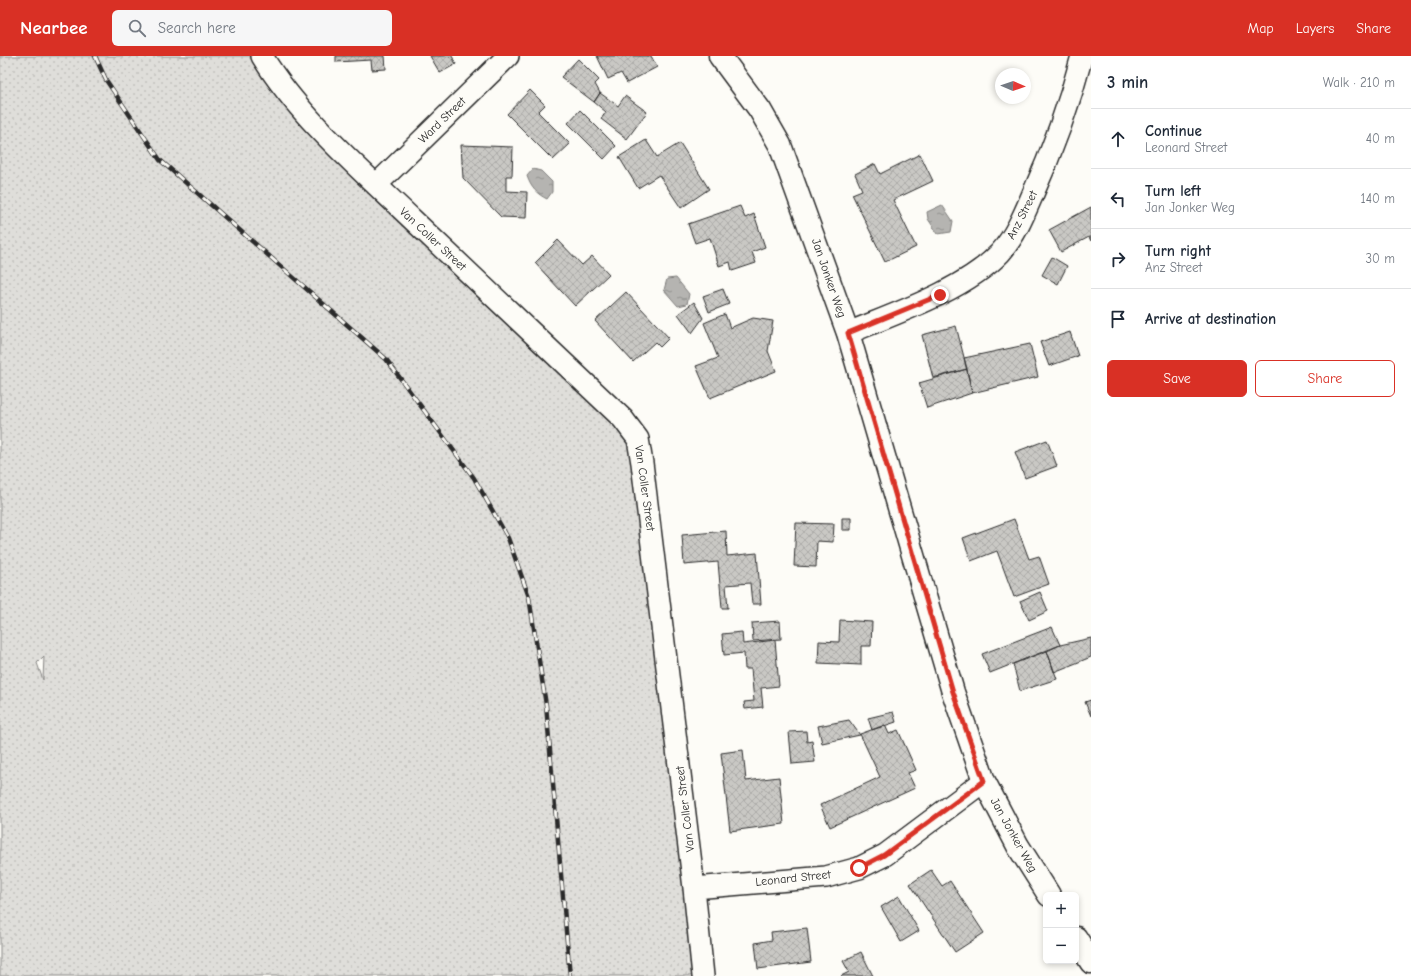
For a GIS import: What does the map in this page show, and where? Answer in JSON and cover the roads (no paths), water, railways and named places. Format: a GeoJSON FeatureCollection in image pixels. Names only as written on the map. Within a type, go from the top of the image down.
{"type":"FeatureCollection","features":[{"type":"Feature","properties":{"kind":"main road","name":"Jan Jonker Weg"},"geometry":{"type":"LineString","coordinates":[[720,56],[760,110],[780,145],[848,333],[953,692],[984,781],[1018,846],[1047,892]]}},
{"type":"Feature","properties":{"kind":"main road"},"geometry":{"type":"LineString","coordinates":[[1079,943],[1091,962]]}},
{"type":"Feature","properties":{"kind":"street","name":"Van Coller Street"},"geometry":{"type":"LineString","coordinates":[[262,56],[275,78],[305,113],[376,185],[623,419],[638,439],[694,888],[703,976]]}},
{"type":"Feature","properties":{"kind":"street","name":"Ward Street"},"geometry":{"type":"LineString","coordinates":[[376,185],[508,56]]}},
{"type":"Feature","properties":{"kind":"street","name":"Anz Street"},"geometry":{"type":"LineString","coordinates":[[848,333],[940,295],[982,269],[1003,250],[1015,235],[1063,123],[1082,56]]}},
{"type":"Feature","properties":{"kind":"street","name":"Leonard Street"},"geometry":{"type":"LineString","coordinates":[[694,888],[826,877],[859,868],[884,855],[984,781]]}},
{"type":"Feature","properties":{"kind":"water"},"geometry":{"type":"Polygon","coordinates":[[[533,169],[541,171],[552,182],[552,192],[547,199],[540,195],[530,184],[527,176],[533,169]]]}},
{"type":"Feature","properties":{"kind":"water"},"geometry":{"type":"Polygon","coordinates":[[[942,205],[953,221],[951,232],[938,234],[928,219],[927,212],[942,205]]]}},
{"type":"Feature","properties":{"kind":"water"},"geometry":{"type":"Polygon","coordinates":[[[676,278],[689,294],[687,304],[678,306],[664,290],[667,279],[676,278]]]}},
{"type":"Feature","properties":{"kind":"railway"},"geometry":{"type":"LineString","coordinates":[[95,56],[106,80],[160,160],[386,359],[474,478],[508,538],[529,597],[546,705],[570,976]]}}]}
